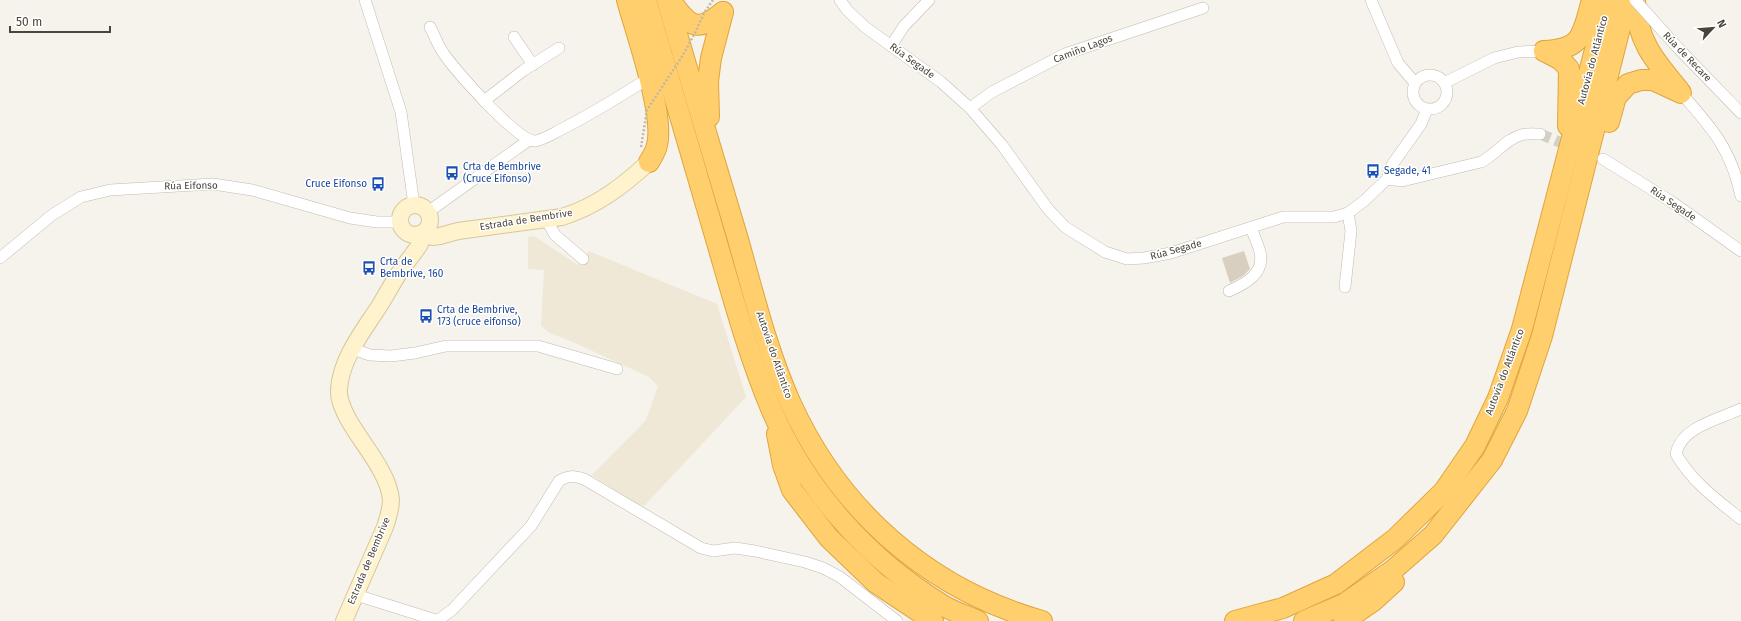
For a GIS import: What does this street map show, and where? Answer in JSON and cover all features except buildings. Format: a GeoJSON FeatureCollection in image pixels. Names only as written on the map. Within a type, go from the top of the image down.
{"type":"FeatureCollection","features":[{"type":"Feature","properties":{"kind":"highway"},"geometry":{"type":"LineString","coordinates":[[627,0],[649,78],[658,118],[658,145],[645,154]]}},
{"type":"Feature","properties":{"kind":"highway","name":"Autovía do Atlántico"},"geometry":{"type":"LineString","coordinates":[[646,0],[734,300],[759,377],[772,411],[803,470],[840,518],[861,541],[901,575],[945,607],[978,621]]}},
{"type":"Feature","properties":{"kind":"highway","name":"Autovía do Atlántico"},"geometry":{"type":"LineString","coordinates":[[667,0],[778,370],[791,403],[808,437],[830,473],[853,501],[877,528],[914,560],[992,605],[1042,621]]}},
{"type":"Feature","properties":{"kind":"highway"},"geometry":{"type":"LineString","coordinates":[[670,0],[679,12],[697,26],[703,26],[711,22],[722,4]]}},
{"type":"Feature","properties":{"kind":"highway"},"geometry":{"type":"LineString","coordinates":[[1544,51],[1560,50],[1569,47],[1582,36],[1592,0]]}},
{"type":"Feature","properties":{"kind":"highway","name":"Autovía do Atlántico"},"geometry":{"type":"LineString","coordinates":[[1235,621],[1283,608],[1336,584],[1395,539],[1444,491],[1475,446],[1498,398],[1522,329],[1608,0]]}},
{"type":"Feature","properties":{"kind":"highway","name":"Autovía do Atlántico"},"geometry":{"type":"LineString","coordinates":[[1304,621],[1344,604],[1394,570],[1433,535],[1492,460],[1517,411],[1542,336],[1627,0]]}},
{"type":"Feature","properties":{"kind":"highway"},"geometry":{"type":"LineString","coordinates":[[1635,0],[1636,18],[1643,41],[1657,64],[1681,93]]}},
{"type":"Feature","properties":{"kind":"highway"},"geometry":{"type":"LineString","coordinates":[[710,145],[708,81],[722,4]]}},
{"type":"Feature","properties":{"kind":"highway"},"geometry":{"type":"LineString","coordinates":[[1544,51],[1561,60],[1569,69],[1568,155]]}},
{"type":"Feature","properties":{"kind":"highway"},"geometry":{"type":"LineString","coordinates":[[1554,289],[1578,236],[1616,97],[1628,84],[1641,80],[1653,80],[1681,93]]}},
{"type":"Feature","properties":{"kind":"highway"},"geometry":{"type":"LineString","coordinates":[[772,411],[782,465],[792,490],[804,508],[828,538],[876,583],[933,621]]}},
{"type":"Feature","properties":{"kind":"highway"},"geometry":{"type":"LineString","coordinates":[[1344,621],[1392,586],[1433,535]]}},
{"type":"Feature","properties":{"kind":"street"},"geometry":{"type":"LineString","coordinates":[[365,0],[401,112],[424,211],[428,226],[412,230],[400,216],[403,210],[408,206],[424,211],[458,231]]}},
{"type":"Feature","properties":{"kind":"street","name":"Rúa Segade"},"geometry":{"type":"LineString","coordinates":[[840,0],[847,10],[865,27],[941,82],[970,108],[1002,145],[1056,218],[1065,227],[1105,252],[1127,259],[1144,258],[1171,253],[1283,217],[1334,217],[1348,213],[1364,202],[1387,179]]}},
{"type":"Feature","properties":{"kind":"street"},"geometry":{"type":"LineString","coordinates":[[891,46],[904,26],[929,0]]}},
{"type":"Feature","properties":{"kind":"street"},"geometry":{"type":"LineString","coordinates":[[1372,0],[1398,63],[1415,83]]}},
{"type":"Feature","properties":{"kind":"street","name":"Rúa de Recare"},"geometry":{"type":"LineString","coordinates":[[1635,0],[1678,48],[1741,113]]}},
{"type":"Feature","properties":{"kind":"street","name":"Camiño Lagos"},"geometry":{"type":"LineString","coordinates":[[970,108],[992,92],[1065,54],[1203,8]]}},
{"type":"Feature","properties":{"kind":"street"},"geometry":{"type":"LineString","coordinates":[[430,27],[453,67],[499,117],[529,140],[535,141],[545,137],[597,112],[649,78]]}},
{"type":"Feature","properties":{"kind":"street"},"geometry":{"type":"LineString","coordinates":[[514,37],[532,65]]}},
{"type":"Feature","properties":{"kind":"street"},"geometry":{"type":"LineString","coordinates":[[484,101],[524,70],[559,48]]}},
{"type":"Feature","properties":{"kind":"street"},"geometry":{"type":"LineString","coordinates":[[1444,83],[1494,58],[1518,52],[1544,51]]}},
{"type":"Feature","properties":{"kind":"street"},"geometry":{"type":"LineString","coordinates":[[1426,75],[1433,75],[1440,78],[1444,83],[1446,96],[1444,101],[1433,109],[1427,109],[1416,102],[1413,96],[1413,89],[1415,83],[1420,78],[1426,75]]}},
{"type":"Feature","properties":{"kind":"street"},"geometry":{"type":"LineString","coordinates":[[1681,93],[1710,126],[1726,150],[1733,166],[1741,196]]}},
{"type":"Feature","properties":{"kind":"street"},"geometry":{"type":"LineString","coordinates":[[1427,109],[1421,124],[1392,165],[1387,179],[1402,181],[1481,162],[1516,137],[1521,135],[1540,134]]}},
{"type":"Feature","properties":{"kind":"street"},"geometry":{"type":"LineString","coordinates":[[424,211],[529,140]]}},
{"type":"Feature","properties":{"kind":"street","name":"Estrada de Bembrive"},"geometry":{"type":"LineString","coordinates":[[344,621],[386,527],[390,500],[388,486],[351,425],[340,398],[339,390],[342,372],[353,349],[404,266],[412,230],[432,237],[458,231],[546,219],[575,213],[601,201],[624,184],[645,154]]}},
{"type":"Feature","properties":{"kind":"street","name":"Rúa Segade"},"geometry":{"type":"LineString","coordinates":[[1603,159],[1672,202],[1741,251]]}},
{"type":"Feature","properties":{"kind":"street","name":"Rúa Eifonso"},"geometry":{"type":"LineString","coordinates":[[0,258],[52,215],[81,197],[110,190],[214,184],[252,190],[350,218],[377,222],[412,230]]}},
{"type":"Feature","properties":{"kind":"street"},"geometry":{"type":"LineString","coordinates":[[1345,287],[1351,232],[1348,213]]}},
{"type":"Feature","properties":{"kind":"street"},"geometry":{"type":"LineString","coordinates":[[546,219],[555,235],[583,259]]}},
{"type":"Feature","properties":{"kind":"street"},"geometry":{"type":"LineString","coordinates":[[1229,291],[1246,283],[1254,277],[1259,266],[1261,254],[1251,228]]}},
{"type":"Feature","properties":{"kind":"street"},"geometry":{"type":"LineString","coordinates":[[353,349],[370,355],[391,356],[416,353],[446,346],[538,346],[617,369]]}},
{"type":"Feature","properties":{"kind":"street"},"geometry":{"type":"LineString","coordinates":[[1741,409],[1700,427],[1687,436],[1678,446],[1676,454],[1689,473],[1708,493],[1741,519]]}},
{"type":"Feature","properties":{"kind":"street"},"geometry":{"type":"LineString","coordinates":[[356,595],[438,621],[452,610],[531,526],[559,481],[565,477],[574,476],[584,479],[701,548],[713,551],[735,548],[755,551],[805,562],[823,568],[840,577],[897,621]]}},
{"type":"Feature","properties":{"kind":"path"},"geometry":{"type":"LineString","coordinates":[[645,154],[647,110],[683,54],[704,13],[722,4]]}},
{"type":"Feature","properties":{"kind":"shaded area"},"geometry":{"type":"Polygon","coordinates":[[[534,236],[578,265],[589,251],[717,304],[746,397],[644,506],[636,504],[592,475],[646,420],[658,386],[649,377],[550,333],[541,326],[544,270],[528,269],[528,237],[534,236]]]}},
{"type":"Feature","properties":{"kind":"tunnel"},"geometry":{"type":"LineString","coordinates":[[1540,134],[1574,148]]}},
{"type":"Feature","properties":{"kind":"place","name":"Segade, 41"},"geometry":{"type":"Point","coordinates":[1373,171]}},
{"type":"Feature","properties":{"kind":"place","name":"Crta de Bembrive (Cruce Eifonso)"},"geometry":{"type":"Point","coordinates":[452,173]}},
{"type":"Feature","properties":{"kind":"place","name":"Cruce Eifonso"},"geometry":{"type":"Point","coordinates":[378,184]}},
{"type":"Feature","properties":{"kind":"place","name":"Crta de Bembrive, 160"},"geometry":{"type":"Point","coordinates":[369,268]}},
{"type":"Feature","properties":{"kind":"place","name":"Crta de Bembrive, 173 (cruce eifonso)"},"geometry":{"type":"Point","coordinates":[426,316]}}]}
